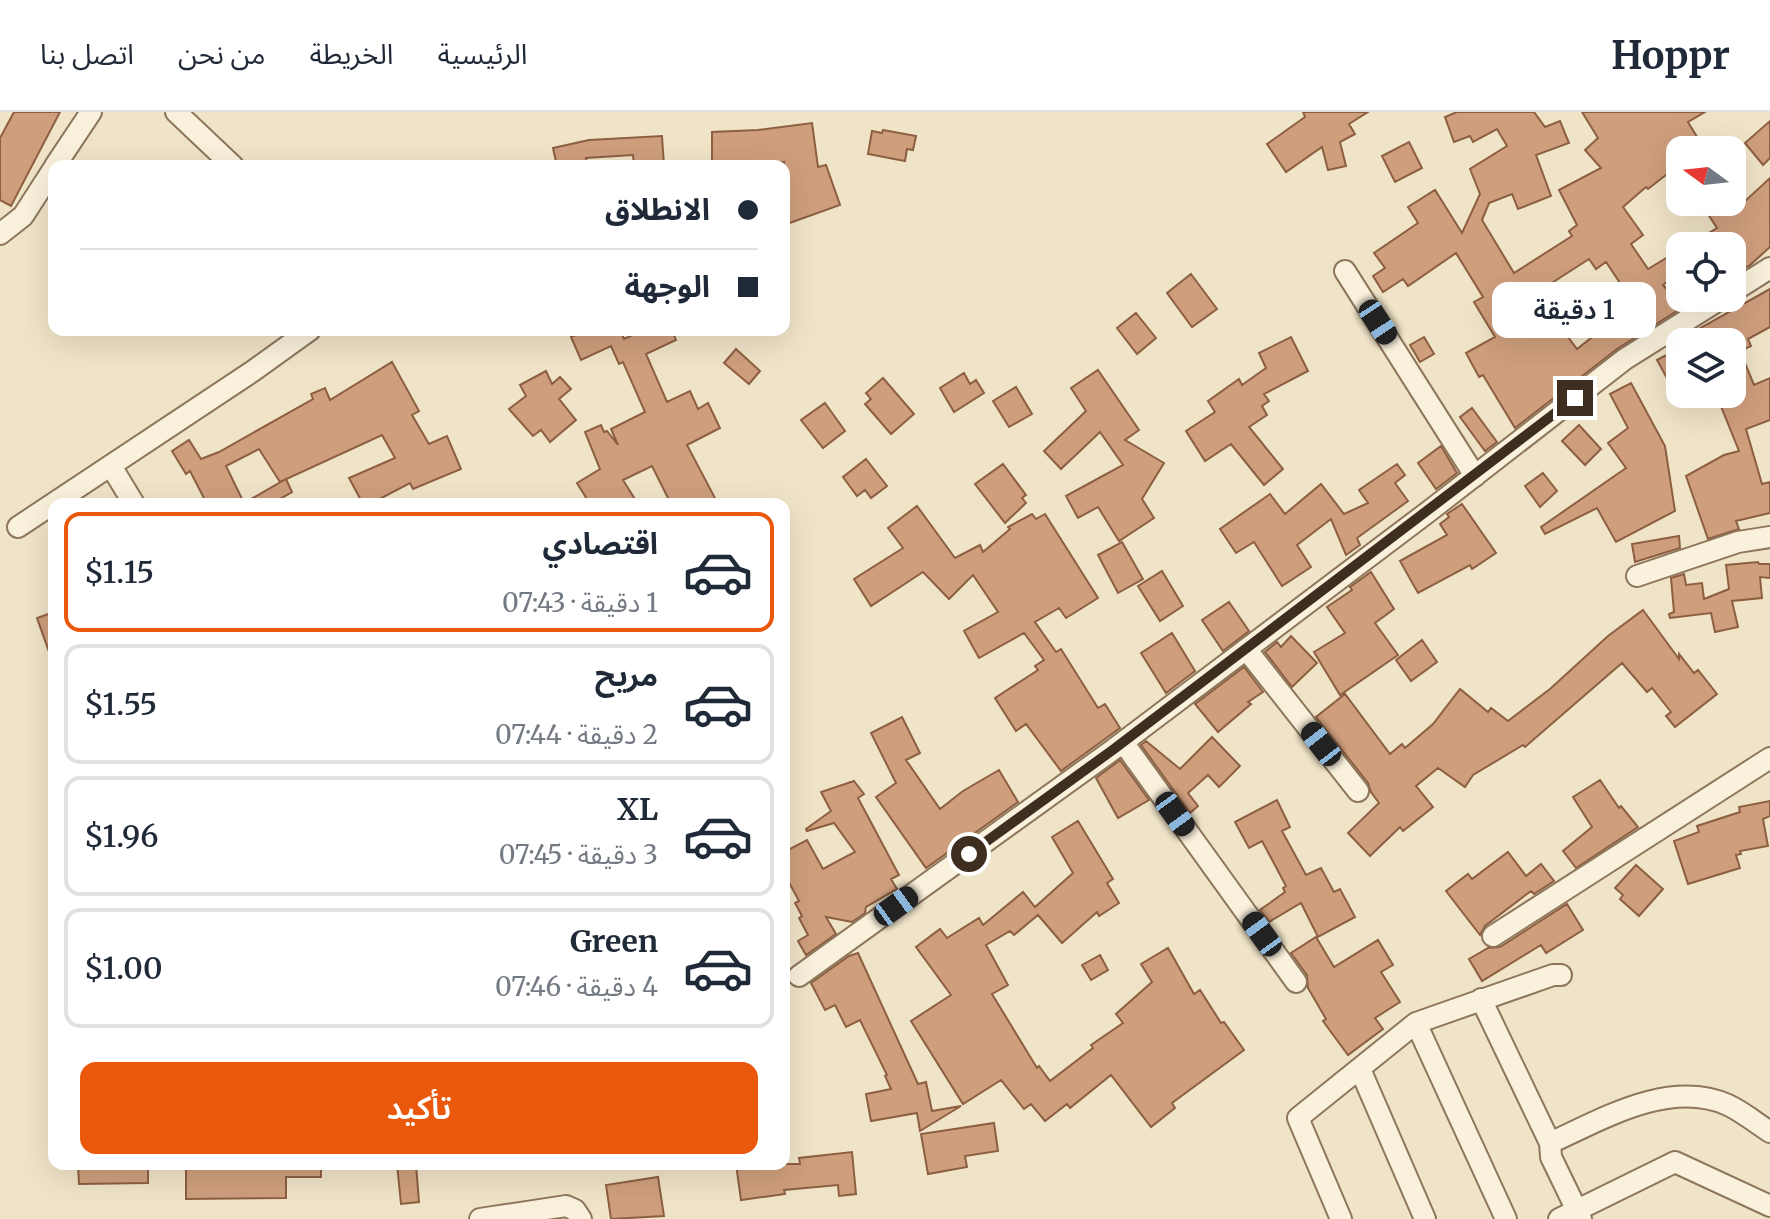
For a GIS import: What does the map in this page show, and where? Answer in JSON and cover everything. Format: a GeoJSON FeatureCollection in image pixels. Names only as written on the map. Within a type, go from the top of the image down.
{"type":"FeatureCollection","features":[{"type":"Feature","properties":{"kind":"street"},"geometry":{"type":"LineString","coordinates":[[60,160],[91,112]]}},
{"type":"Feature","properties":{"kind":"street"},"geometry":{"type":"LineString","coordinates":[[176,112],[227,160]]}},
{"type":"Feature","properties":{"kind":"street"},"geometry":{"type":"LineString","coordinates":[[0,234],[23,216],[48,178]]}},
{"type":"Feature","properties":{"kind":"street"},"geometry":{"type":"LineString","coordinates":[[1746,283],[1770,268]]}},
{"type":"Feature","properties":{"kind":"street"},"geometry":{"type":"LineString","coordinates":[[1345,271],[1475,476]]}},
{"type":"Feature","properties":{"kind":"street"},"geometry":{"type":"LineString","coordinates":[[799,976],[1123,742],[1625,359],[1700,312]]}},
{"type":"Feature","properties":{"kind":"street"},"geometry":{"type":"LineString","coordinates":[[62,498],[302,336]]}},
{"type":"Feature","properties":{"kind":"street"},"geometry":{"type":"LineString","coordinates":[[111,466],[130,498]]}},
{"type":"Feature","properties":{"kind":"street"},"geometry":{"type":"LineString","coordinates":[[18,527],[48,507]]}},
{"type":"Feature","properties":{"kind":"street"},"geometry":{"type":"LineString","coordinates":[[1637,576],[1738,542],[1770,537]]}},
{"type":"Feature","properties":{"kind":"street"},"geometry":{"type":"LineString","coordinates":[[1246,649],[1358,791]]}},
{"type":"Feature","properties":{"kind":"street"},"geometry":{"type":"LineString","coordinates":[[1123,742],[1296,982]]}},
{"type":"Feature","properties":{"kind":"street"},"geometry":{"type":"LineString","coordinates":[[1493,936],[1770,758]]}},
{"type":"Feature","properties":{"kind":"street"},"geometry":{"type":"LineString","coordinates":[[1341,1219],[1298,1118],[1416,1023],[1553,975],[1561,975]]}},
{"type":"Feature","properties":{"kind":"street"},"geometry":{"type":"LineString","coordinates":[[1481,999],[1550,1143],[1551,1157],[1572,1216],[1675,1162],[1770,1206]]}},
{"type":"Feature","properties":{"kind":"street"},"geometry":{"type":"LineString","coordinates":[[1416,1023],[1506,1219]]}},
{"type":"Feature","properties":{"kind":"street"},"geometry":{"type":"LineString","coordinates":[[1360,1069],[1425,1219]]}},
{"type":"Feature","properties":{"kind":"street"},"geometry":{"type":"LineString","coordinates":[[1550,1143],[1645,1100],[1702,1098],[1728,1105],[1770,1132]]}},
{"type":"Feature","properties":{"kind":"street"},"geometry":{"type":"LineString","coordinates":[[480,1219],[566,1206],[575,1210],[581,1219]]}},
{"type":"Feature","properties":{"kind":"building"},"geometry":{"type":"Polygon","coordinates":[[[14,112],[60,112],[11,206],[0,200],[0,138],[14,112]]]}},
{"type":"Feature","properties":{"kind":"building"},"geometry":{"type":"Polygon","coordinates":[[[1303,112],[1368,112],[1349,124],[1355,134],[1340,142],[1346,166],[1328,170],[1322,147],[1286,172],[1267,144],[1305,117],[1303,112]]]}},
{"type":"Feature","properties":{"kind":"building"},"geometry":{"type":"Polygon","coordinates":[[[1457,112],[1534,112],[1545,127],[1560,121],[1569,143],[1536,155],[1551,196],[1518,209],[1512,194],[1489,203],[1482,220],[1514,273],[1572,236],[1569,231],[1577,225],[1559,190],[1601,168],[1585,150],[1598,138],[1582,112],[1705,112],[1688,122],[1696,136],[1666,136],[1666,175],[1623,207],[1643,235],[1631,244],[1648,269],[1666,258],[1666,283],[1663,285],[1666,288],[1666,312],[1675,312],[1617,349],[1515,428],[1466,353],[1495,337],[1474,302],[1483,297],[1456,253],[1408,286],[1403,279],[1383,292],[1373,276],[1385,268],[1374,253],[1418,223],[1408,207],[1435,190],[1462,233],[1480,194],[1470,169],[1507,146],[1497,129],[1473,142],[1470,136],[1454,142],[1445,117],[1457,112]],[[1589,259],[1530,297],[1540,314],[1558,332],[1562,329],[1577,349],[1634,304],[1606,262],[1596,269],[1589,259]]]}},
{"type":"Feature","properties":{"kind":"building"},"geometry":{"type":"Polygon","coordinates":[[[1770,121],[1770,158],[1763,165],[1746,142],[1770,121]]]}},
{"type":"Feature","properties":{"kind":"building"},"geometry":{"type":"Polygon","coordinates":[[[812,123],[818,167],[826,165],[840,205],[790,223],[790,160],[712,160],[712,132],[812,123]]]}},
{"type":"Feature","properties":{"kind":"building"},"geometry":{"type":"Polygon","coordinates":[[[883,130],[916,136],[913,150],[907,149],[905,161],[868,154],[872,131],[882,133],[883,130]]]}},
{"type":"Feature","properties":{"kind":"building"},"geometry":{"type":"Polygon","coordinates":[[[662,136],[664,160],[633,160],[633,155],[556,160],[553,148],[589,140],[662,136]]]}},
{"type":"Feature","properties":{"kind":"building"},"geometry":{"type":"Polygon","coordinates":[[[1409,142],[1422,168],[1395,182],[1382,156],[1409,142]]]}},
{"type":"Feature","properties":{"kind":"building"},"geometry":{"type":"Polygon","coordinates":[[[1770,178],[1770,247],[1746,267],[1746,232],[1710,232],[1717,228],[1709,216],[1746,216],[1746,200],[1770,178]]]}},
{"type":"Feature","properties":{"kind":"building"},"geometry":{"type":"Polygon","coordinates":[[[1191,274],[1217,309],[1192,327],[1167,293],[1191,274]]]}},
{"type":"Feature","properties":{"kind":"building"},"geometry":{"type":"Polygon","coordinates":[[[1770,289],[1770,327],[1748,339],[1751,346],[1746,348],[1746,328],[1700,328],[1729,312],[1746,312],[1746,302],[1770,289]]]}},
{"type":"Feature","properties":{"kind":"building"},"geometry":{"type":"Polygon","coordinates":[[[1136,313],[1156,338],[1137,354],[1117,328],[1136,313]]]}},
{"type":"Feature","properties":{"kind":"building"},"geometry":{"type":"Polygon","coordinates":[[[623,336],[624,339],[631,336],[674,336],[676,340],[646,354],[667,402],[690,391],[698,409],[708,403],[720,428],[687,445],[715,498],[668,498],[652,466],[623,480],[634,498],[586,498],[577,483],[600,469],[585,432],[601,425],[618,445],[611,429],[645,412],[623,362],[619,364],[611,346],[581,360],[571,337],[623,336]]]}},
{"type":"Feature","properties":{"kind":"building"},"geometry":{"type":"Polygon","coordinates":[[[1291,337],[1308,371],[1264,394],[1269,401],[1262,406],[1267,415],[1249,427],[1283,469],[1264,485],[1231,444],[1205,461],[1186,431],[1215,412],[1208,401],[1239,379],[1242,385],[1266,368],[1259,353],[1291,337]]]}},
{"type":"Feature","properties":{"kind":"building"},"geometry":{"type":"Polygon","coordinates":[[[1424,337],[1434,354],[1420,362],[1410,345],[1424,337]]]}},
{"type":"Feature","properties":{"kind":"building"},"geometry":{"type":"Polygon","coordinates":[[[736,349],[760,371],[749,384],[724,363],[736,349]]]}},
{"type":"Feature","properties":{"kind":"building"},"geometry":{"type":"Polygon","coordinates":[[[1666,355],[1666,376],[1657,360],[1666,355]]]}},
{"type":"Feature","properties":{"kind":"building"},"geometry":{"type":"Polygon","coordinates":[[[392,362],[419,411],[412,415],[429,444],[447,436],[461,469],[413,489],[410,483],[381,498],[360,498],[349,478],[395,458],[382,435],[286,479],[292,492],[282,498],[253,498],[284,480],[280,482],[259,449],[226,466],[242,498],[204,498],[190,471],[186,474],[172,451],[189,440],[201,459],[219,452],[313,399],[311,394],[325,388],[330,400],[392,362]]]}},
{"type":"Feature","properties":{"kind":"building"},"geometry":{"type":"Polygon","coordinates":[[[1746,366],[1754,385],[1770,378],[1770,420],[1746,429],[1762,484],[1770,482],[1770,513],[1736,521],[1739,529],[1708,539],[1686,476],[1724,455],[1739,451],[1722,408],[1746,408],[1746,366]]]}},
{"type":"Feature","properties":{"kind":"building"},"geometry":{"type":"Polygon","coordinates":[[[1098,370],[1139,430],[1125,440],[1164,463],[1142,499],[1154,518],[1119,541],[1098,507],[1078,518],[1066,496],[1123,465],[1100,432],[1061,469],[1044,451],[1086,411],[1071,388],[1098,370]]]}},
{"type":"Feature","properties":{"kind":"building"},"geometry":{"type":"Polygon","coordinates":[[[546,371],[552,384],[560,377],[571,389],[559,399],[576,420],[550,442],[541,430],[533,436],[509,409],[526,396],[520,385],[546,371]]]}},
{"type":"Feature","properties":{"kind":"building"},"geometry":{"type":"Polygon","coordinates":[[[964,373],[970,384],[976,380],[984,393],[954,412],[940,388],[964,373]]]}},
{"type":"Feature","properties":{"kind":"building"},"geometry":{"type":"Polygon","coordinates":[[[883,378],[914,414],[891,434],[865,404],[871,399],[866,393],[883,378]]]}},
{"type":"Feature","properties":{"kind":"building"},"geometry":{"type":"Polygon","coordinates":[[[1631,383],[1665,446],[1675,511],[1616,542],[1597,508],[1545,534],[1541,527],[1626,468],[1608,443],[1628,428],[1610,394],[1631,383]]]}},
{"type":"Feature","properties":{"kind":"building"},"geometry":{"type":"Polygon","coordinates":[[[1016,387],[1032,414],[1009,427],[993,401],[1016,387]]]}},
{"type":"Feature","properties":{"kind":"building"},"geometry":{"type":"Polygon","coordinates":[[[825,403],[845,431],[823,448],[801,420],[825,403]]]}},
{"type":"Feature","properties":{"kind":"building"},"geometry":{"type":"Polygon","coordinates":[[[1472,408],[1497,442],[1485,451],[1460,417],[1472,408]]]}},
{"type":"Feature","properties":{"kind":"building"},"geometry":{"type":"Polygon","coordinates":[[[1579,425],[1601,449],[1585,465],[1562,441],[1579,425]]]}},
{"type":"Feature","properties":{"kind":"building"},"geometry":{"type":"Polygon","coordinates":[[[1441,446],[1457,473],[1436,489],[1418,463],[1441,446]]]}},
{"type":"Feature","properties":{"kind":"building"},"geometry":{"type":"Polygon","coordinates":[[[866,459],[887,486],[871,498],[865,490],[857,496],[843,477],[866,459]]]}},
{"type":"Feature","properties":{"kind":"building"},"geometry":{"type":"Polygon","coordinates":[[[1003,464],[1026,495],[1022,498],[1026,503],[1005,523],[975,484],[1003,464]]]}},
{"type":"Feature","properties":{"kind":"building"},"geometry":{"type":"Polygon","coordinates":[[[1397,464],[1405,475],[1395,483],[1408,501],[1357,538],[1360,545],[1346,555],[1331,519],[1297,545],[1311,567],[1282,586],[1254,542],[1236,553],[1220,529],[1270,494],[1285,514],[1321,484],[1344,514],[1368,503],[1359,490],[1397,464]]]}},
{"type":"Feature","properties":{"kind":"building"},"geometry":{"type":"Polygon","coordinates":[[[1543,473],[1557,491],[1540,507],[1525,486],[1543,473]]]}},
{"type":"Feature","properties":{"kind":"building"},"geometry":{"type":"Polygon","coordinates":[[[1462,504],[1496,553],[1472,569],[1470,565],[1418,593],[1400,561],[1447,535],[1440,524],[1449,517],[1447,514],[1462,504]]]}},
{"type":"Feature","properties":{"kind":"building"},"geometry":{"type":"Polygon","coordinates":[[[917,506],[955,558],[980,545],[983,552],[1010,529],[1008,527],[1032,514],[1036,519],[1045,514],[1098,598],[1066,618],[1059,608],[1035,622],[1056,652],[1061,649],[1098,708],[1105,704],[1120,728],[1061,771],[1026,724],[1016,731],[995,698],[1038,670],[1035,666],[1044,660],[1024,633],[979,658],[964,631],[998,612],[973,575],[949,599],[923,572],[871,606],[854,579],[903,548],[888,528],[917,506]]]}},
{"type":"Feature","properties":{"kind":"building"},"geometry":{"type":"Polygon","coordinates":[[[1679,536],[1680,548],[1635,562],[1632,544],[1679,536]]]}},
{"type":"Feature","properties":{"kind":"building"},"geometry":{"type":"Polygon","coordinates":[[[1122,542],[1143,579],[1118,593],[1098,555],[1122,542]]]}},
{"type":"Feature","properties":{"kind":"building"},"geometry":{"type":"Polygon","coordinates":[[[1770,564],[1770,578],[1760,577],[1762,598],[1732,601],[1738,627],[1715,632],[1711,613],[1670,618],[1669,614],[1674,612],[1671,578],[1684,574],[1686,585],[1702,583],[1704,599],[1729,589],[1726,565],[1770,564]]]}},
{"type":"Feature","properties":{"kind":"building"},"geometry":{"type":"Polygon","coordinates":[[[1162,571],[1183,606],[1160,621],[1138,586],[1162,571]]]}},
{"type":"Feature","properties":{"kind":"building"},"geometry":{"type":"Polygon","coordinates":[[[1371,572],[1394,609],[1375,623],[1398,655],[1340,695],[1314,652],[1345,633],[1327,607],[1371,572]]]}},
{"type":"Feature","properties":{"kind":"building"},"geometry":{"type":"Polygon","coordinates":[[[1229,602],[1249,631],[1223,651],[1202,620],[1229,602]]]}},
{"type":"Feature","properties":{"kind":"building"},"geometry":{"type":"Polygon","coordinates":[[[1643,610],[1679,659],[1679,654],[1694,673],[1698,670],[1717,694],[1675,727],[1666,716],[1671,712],[1652,688],[1647,692],[1622,663],[1525,747],[1523,745],[1473,775],[1465,787],[1438,768],[1416,786],[1433,807],[1403,831],[1400,827],[1370,856],[1348,833],[1379,803],[1368,783],[1316,717],[1345,694],[1390,754],[1402,744],[1405,748],[1433,724],[1460,689],[1488,712],[1491,708],[1508,721],[1643,610]]]}},
{"type":"Feature","properties":{"kind":"building"},"geometry":{"type":"Polygon","coordinates":[[[48,614],[48,649],[37,618],[48,614]]]}},
{"type":"Feature","properties":{"kind":"building"},"geometry":{"type":"Polygon","coordinates":[[[1172,633],[1195,671],[1166,693],[1141,653],[1172,633]]]}},
{"type":"Feature","properties":{"kind":"building"},"geometry":{"type":"Polygon","coordinates":[[[1291,636],[1317,663],[1292,687],[1265,652],[1277,642],[1281,647],[1291,636]]]}},
{"type":"Feature","properties":{"kind":"building"},"geometry":{"type":"Polygon","coordinates":[[[1422,640],[1437,662],[1411,681],[1396,660],[1422,640]]]}},
{"type":"Feature","properties":{"kind":"building"},"geometry":{"type":"Polygon","coordinates":[[[1244,667],[1263,692],[1248,702],[1251,704],[1218,732],[1195,704],[1244,667]]]}},
{"type":"Feature","properties":{"kind":"building"},"geometry":{"type":"Polygon","coordinates":[[[902,717],[920,753],[906,760],[940,809],[999,770],[1018,802],[926,868],[876,797],[896,783],[871,733],[902,717]]]}},
{"type":"Feature","properties":{"kind":"building"},"geometry":{"type":"Polygon","coordinates":[[[1212,737],[1240,766],[1219,787],[1208,775],[1188,793],[1198,806],[1190,813],[1141,745],[1146,741],[1180,769],[1212,737]]]}},
{"type":"Feature","properties":{"kind":"building"},"geometry":{"type":"Polygon","coordinates":[[[1120,760],[1149,800],[1118,818],[1096,778],[1120,760]]]}},
{"type":"Feature","properties":{"kind":"building"},"geometry":{"type":"Polygon","coordinates":[[[1600,780],[1619,808],[1621,806],[1638,827],[1576,868],[1563,851],[1592,827],[1573,797],[1600,780]]]}},
{"type":"Feature","properties":{"kind":"building"},"geometry":{"type":"Polygon","coordinates":[[[854,781],[864,794],[858,798],[899,875],[891,879],[897,889],[866,907],[865,913],[852,922],[826,917],[836,934],[806,955],[798,941],[808,935],[795,903],[799,901],[790,884],[790,849],[807,840],[823,869],[855,852],[834,823],[807,831],[831,811],[821,792],[854,781]]]}},
{"type":"Feature","properties":{"kind":"building"},"geometry":{"type":"Polygon","coordinates":[[[1277,800],[1290,827],[1282,831],[1306,875],[1321,868],[1334,892],[1340,889],[1355,917],[1318,937],[1301,903],[1269,922],[1260,910],[1285,892],[1283,888],[1286,886],[1262,841],[1249,848],[1235,822],[1277,800]]]}},
{"type":"Feature","properties":{"kind":"building"},"geometry":{"type":"Polygon","coordinates":[[[1770,801],[1770,816],[1763,819],[1768,846],[1740,851],[1741,854],[1736,855],[1740,868],[1688,884],[1674,841],[1699,832],[1697,826],[1740,812],[1739,807],[1770,801]]]}},
{"type":"Feature","properties":{"kind":"building"},"geometry":{"type":"Polygon","coordinates":[[[1078,821],[1113,879],[1107,883],[1119,903],[1099,916],[1097,912],[1062,943],[1038,915],[1014,935],[1010,931],[986,945],[1008,985],[992,994],[1037,1068],[1039,1066],[1050,1081],[1093,1048],[1091,1045],[1123,1023],[1116,1014],[1152,982],[1141,964],[1168,948],[1194,994],[1200,990],[1221,1023],[1224,1022],[1244,1050],[1172,1103],[1175,1108],[1151,1127],[1111,1075],[1070,1108],[1067,1104],[1045,1121],[1031,1104],[1024,1109],[1001,1080],[963,1104],[911,1021],[951,995],[916,947],[940,929],[947,938],[979,918],[983,925],[1023,892],[1035,907],[1073,873],[1052,837],[1078,821]]]}},
{"type":"Feature","properties":{"kind":"building"},"geometry":{"type":"Polygon","coordinates":[[[1508,852],[1526,876],[1541,864],[1554,881],[1534,894],[1531,891],[1485,926],[1480,935],[1446,891],[1468,874],[1472,879],[1508,852]]]}},
{"type":"Feature","properties":{"kind":"building"},"geometry":{"type":"Polygon","coordinates":[[[1636,865],[1663,889],[1639,916],[1620,899],[1623,895],[1615,888],[1636,865]]]}},
{"type":"Feature","properties":{"kind":"building"},"geometry":{"type":"Polygon","coordinates":[[[1567,904],[1583,930],[1546,953],[1541,945],[1482,981],[1469,959],[1488,948],[1500,947],[1567,904]]]}},
{"type":"Feature","properties":{"kind":"building"},"geometry":{"type":"Polygon","coordinates":[[[1316,937],[1334,967],[1378,940],[1393,965],[1381,972],[1400,1002],[1375,1018],[1383,1029],[1348,1055],[1323,1021],[1326,1019],[1308,988],[1307,975],[1291,953],[1316,937]]]}},
{"type":"Feature","properties":{"kind":"building"},"geometry":{"type":"Polygon","coordinates":[[[858,953],[918,1084],[926,1082],[932,1111],[961,1106],[920,1131],[917,1113],[871,1121],[866,1094],[891,1089],[887,1075],[860,1020],[846,1027],[835,1005],[825,1010],[811,983],[858,953]]]}},
{"type":"Feature","properties":{"kind":"building"},"geometry":{"type":"Polygon","coordinates":[[[1100,955],[1108,970],[1091,980],[1082,965],[1100,955]]]}},
{"type":"Feature","properties":{"kind":"building"},"geometry":{"type":"Polygon","coordinates":[[[994,1123],[998,1151],[965,1156],[967,1167],[928,1174],[921,1134],[994,1123]]]}},
{"type":"Feature","properties":{"kind":"building"},"geometry":{"type":"Polygon","coordinates":[[[852,1152],[856,1194],[839,1196],[838,1185],[784,1190],[785,1194],[741,1200],[737,1170],[790,1170],[790,1164],[800,1164],[799,1158],[852,1152]]]}},
{"type":"Feature","properties":{"kind":"building"},"geometry":{"type":"Polygon","coordinates":[[[78,1170],[148,1170],[148,1183],[79,1184],[78,1170]]]}},
{"type":"Feature","properties":{"kind":"building"},"geometry":{"type":"Polygon","coordinates":[[[186,1170],[321,1170],[321,1177],[286,1177],[286,1198],[186,1199],[186,1170]]]}},
{"type":"Feature","properties":{"kind":"building"},"geometry":{"type":"Polygon","coordinates":[[[398,1170],[416,1170],[419,1202],[401,1204],[398,1170]]]}},
{"type":"Feature","properties":{"kind":"building"},"geometry":{"type":"Polygon","coordinates":[[[658,1177],[664,1216],[611,1219],[606,1185],[658,1177]]]}},
{"type":"Feature","properties":{"kind":"route"},"geometry":{"type":"LineString","coordinates":[[969,854],[1114,749],[1575,398]]}}]}
